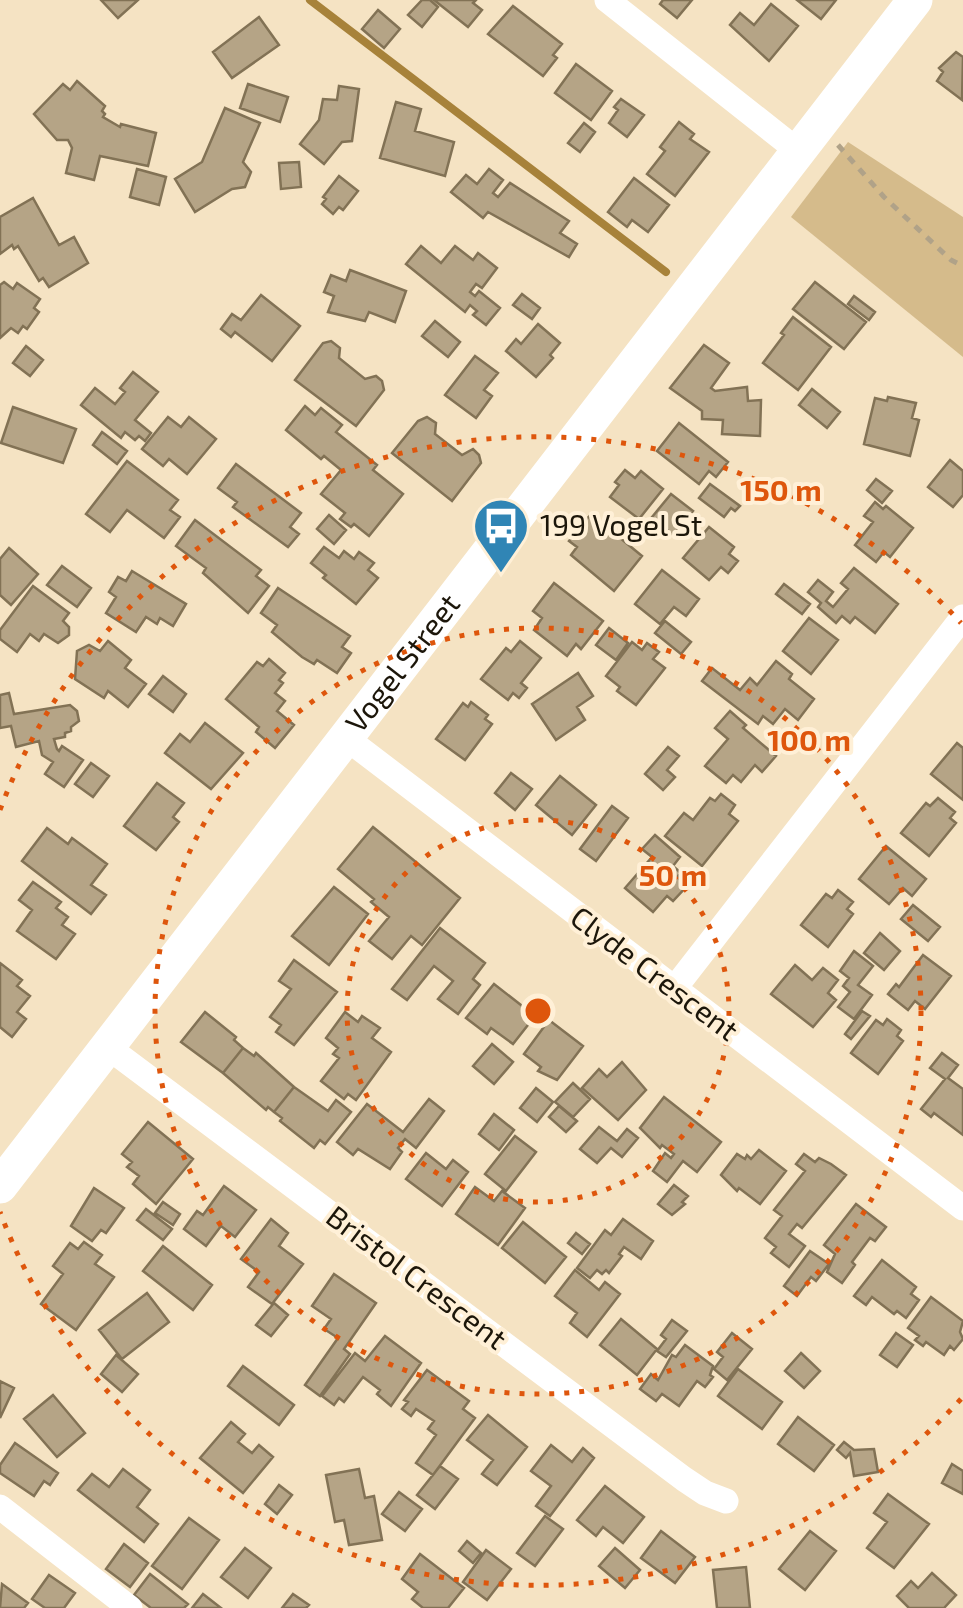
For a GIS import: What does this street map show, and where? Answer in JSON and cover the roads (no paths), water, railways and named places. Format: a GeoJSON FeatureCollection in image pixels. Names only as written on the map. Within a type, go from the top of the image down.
{"type":"FeatureCollection","features":[{"type":"Feature","properties":{"kind":"main road","name":"Vogel Street"},"geometry":{"type":"LineString","coordinates":[[0,1186],[915,0]]}},
{"type":"Feature","properties":{"kind":"street"},"geometry":{"type":"LineString","coordinates":[[607,0],[808,138]]}},
{"type":"Feature","properties":{"kind":"street"},"geometry":{"type":"LineString","coordinates":[[674,989],[963,618]]}},
{"type":"Feature","properties":{"kind":"street","name":"Clyde Crescent"},"geometry":{"type":"LineString","coordinates":[[346,738],[963,1208]]}},
{"type":"Feature","properties":{"kind":"street","name":"Bristol Crescent"},"geometry":{"type":"LineString","coordinates":[[109,1048],[684,1479],[726,1501]]}},
{"type":"Feature","properties":{"kind":"street"},"geometry":{"type":"LineString","coordinates":[[0,1507],[130,1608]]}},
{"type":"Feature","properties":{"kind":"waterway"},"geometry":{"type":"LineString","coordinates":[[310,0],[666,272]]}},
{"type":"Feature","properties":{"kind":"place","name":"199 Vogel St"},"geometry":{"type":"Point","coordinates":[501,575]}}]}
